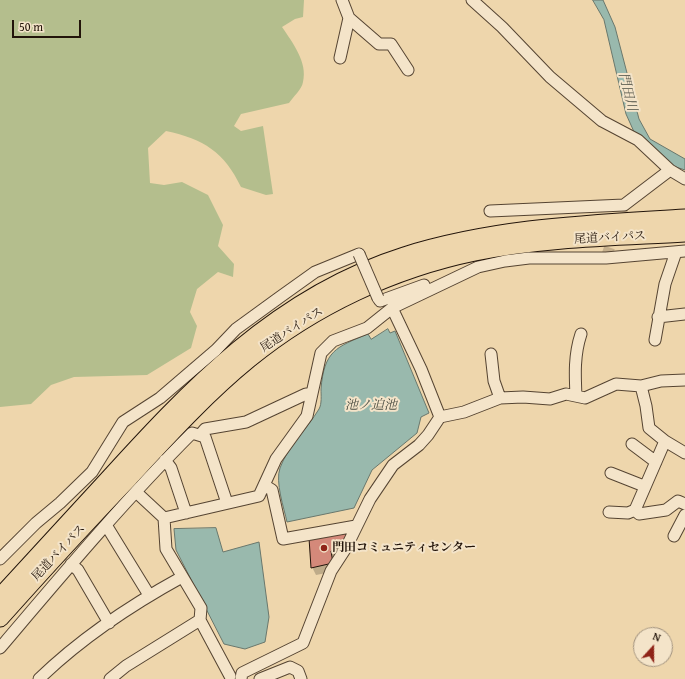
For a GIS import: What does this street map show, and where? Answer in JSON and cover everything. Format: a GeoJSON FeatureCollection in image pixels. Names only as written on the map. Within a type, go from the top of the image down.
{"type":"FeatureCollection","features":[{"type":"Feature","properties":{"kind":"highway","name":"尾道バイパス"},"geometry":{"type":"LineString","coordinates":[[0,598],[151,431],[208,375],[266,327],[310,298],[371,268],[403,256],[472,238],[560,225],[685,218]]}},
{"type":"Feature","properties":{"kind":"highway","name":"尾道バイパス"},"geometry":{"type":"LineString","coordinates":[[0,618],[163,442],[242,365],[280,335],[312,315],[342,299],[408,271],[474,252],[514,245],[561,240],[685,234]]}},
{"type":"Feature","properties":{"kind":"highway"},"geometry":{"type":"LineString","coordinates":[[0,630],[79,531]]}},
{"type":"Feature","properties":{"kind":"street"},"geometry":{"type":"LineString","coordinates":[[342,0],[349,18],[379,44],[391,44],[408,70]]}},
{"type":"Feature","properties":{"kind":"street"},"geometry":{"type":"LineString","coordinates":[[472,0],[502,27],[550,77],[602,121],[638,140],[670,170],[685,180]]}},
{"type":"Feature","properties":{"kind":"street"},"geometry":{"type":"LineString","coordinates":[[340,58],[349,18]]}},
{"type":"Feature","properties":{"kind":"street"},"geometry":{"type":"LineString","coordinates":[[490,211],[624,205],[670,170]]}},
{"type":"Feature","properties":{"kind":"street"},"geometry":{"type":"LineString","coordinates":[[164,518],[259,496],[276,459],[307,416],[320,354],[333,341],[367,328],[392,308],[452,278],[478,267],[505,261],[529,258],[606,258],[681,252]]}},
{"type":"Feature","properties":{"kind":"street"},"geometry":{"type":"LineString","coordinates":[[655,340],[665,284],[681,252]]}},
{"type":"Feature","properties":{"kind":"street"},"geometry":{"type":"LineString","coordinates":[[0,559],[36,523],[60,503],[92,472],[123,422],[160,398],[216,350],[236,329],[315,272],[358,254],[380,301],[448,276],[452,278]]}},
{"type":"Feature","properties":{"kind":"street"},"geometry":{"type":"LineString","coordinates":[[392,308],[415,355],[440,417]]}},
{"type":"Feature","properties":{"kind":"street"},"geometry":{"type":"LineString","coordinates":[[658,317],[685,314]]}},
{"type":"Feature","properties":{"kind":"street"},"geometry":{"type":"LineString","coordinates":[[576,396],[575,367],[577,345],[581,334]]}},
{"type":"Feature","properties":{"kind":"street"},"geometry":{"type":"LineString","coordinates":[[491,354],[494,381],[500,398]]}},
{"type":"Feature","properties":{"kind":"street"},"geometry":{"type":"LineString","coordinates":[[136,492],[164,518],[166,549],[201,608],[200,620],[231,678],[303,643],[331,571],[346,548],[370,498],[393,465],[419,445],[440,417],[464,412],[500,398],[523,397],[550,399],[566,394],[585,398],[616,384],[641,386],[662,381],[685,380]]}},
{"type":"Feature","properties":{"kind":"street"},"geometry":{"type":"LineString","coordinates":[[641,386],[649,428],[665,441],[685,453]]}},
{"type":"Feature","properties":{"kind":"street"},"geometry":{"type":"LineString","coordinates":[[200,435],[205,430],[246,422],[306,394],[311,396]]}},
{"type":"Feature","properties":{"kind":"street"},"geometry":{"type":"LineString","coordinates":[[0,648],[106,524],[192,433],[205,437],[227,503]]}},
{"type":"Feature","properties":{"kind":"street"},"geometry":{"type":"LineString","coordinates":[[609,512],[628,513],[634,510],[665,441]]}},
{"type":"Feature","properties":{"kind":"street"},"geometry":{"type":"LineString","coordinates":[[632,444],[656,462]]}},
{"type":"Feature","properties":{"kind":"street"},"geometry":{"type":"LineString","coordinates":[[165,460],[171,468],[186,513]]}},
{"type":"Feature","properties":{"kind":"street"},"geometry":{"type":"LineString","coordinates":[[611,473],[644,486]]}},
{"type":"Feature","properties":{"kind":"street"},"geometry":{"type":"LineString","coordinates":[[264,485],[272,490],[283,539],[356,526]]}},
{"type":"Feature","properties":{"kind":"street"},"geometry":{"type":"LineString","coordinates":[[634,510],[639,514],[666,510],[678,501],[685,504]]}},
{"type":"Feature","properties":{"kind":"street"},"geometry":{"type":"LineString","coordinates":[[674,536],[685,515]]}},
{"type":"Feature","properties":{"kind":"street"},"geometry":{"type":"LineString","coordinates":[[106,524],[149,595]]}},
{"type":"Feature","properties":{"kind":"street"},"geometry":{"type":"LineString","coordinates":[[71,564],[78,570],[109,623]]}},
{"type":"Feature","properties":{"kind":"street"},"geometry":{"type":"LineString","coordinates":[[39,679],[52,667],[109,623],[149,595],[182,577]]}},
{"type":"Feature","properties":{"kind":"street"},"geometry":{"type":"LineString","coordinates":[[110,679],[126,666],[200,620]]}},
{"type":"Feature","properties":{"kind":"street"},"geometry":{"type":"LineString","coordinates":[[260,679],[290,667],[298,671],[301,679]]}},
{"type":"Feature","properties":{"kind":"green space"},"geometry":{"type":"Polygon","coordinates":[[[0,0],[304,0],[303,17],[295,19],[282,27],[298,53],[304,75],[301,87],[289,103],[241,114],[234,126],[241,131],[263,126],[273,194],[266,195],[241,187],[220,156],[202,143],[191,138],[166,131],[148,148],[150,183],[164,185],[182,182],[208,195],[223,225],[218,246],[234,264],[233,277],[218,272],[197,289],[190,312],[197,326],[191,348],[147,375],[74,377],[51,385],[31,404],[0,407],[0,0]]]}},
{"type":"Feature","properties":{"kind":"water","name":"門田川"},"geometry":{"type":"Polygon","coordinates":[[[593,0],[603,0],[615,27],[639,119],[650,139],[685,159],[685,170],[673,166],[635,134],[626,114],[604,20],[593,0]]]}},
{"type":"Feature","properties":{"kind":"water","name":"池ノ迫池"},"geometry":{"type":"Polygon","coordinates":[[[388,329],[390,333],[395,331],[429,413],[421,417],[417,433],[372,470],[354,508],[287,522],[279,488],[280,468],[288,452],[320,407],[323,376],[325,366],[329,358],[340,347],[348,343],[368,334],[371,339],[388,329]]]}},
{"type":"Feature","properties":{"kind":"water"},"geometry":{"type":"Polygon","coordinates":[[[216,528],[223,552],[259,542],[269,617],[265,642],[245,649],[224,644],[176,550],[174,529],[216,528]]]}},
{"type":"Feature","properties":{"kind":"building","name":"門田コミュニティセンター"},"geometry":{"type":"Polygon","coordinates":[[[346,533],[346,544],[331,551],[333,563],[311,568],[309,538],[346,533]]]}},
{"type":"Feature","properties":{"kind":"tunnel"},"geometry":{"type":"LineString","coordinates":[[606,258],[624,205]]}},
{"type":"Feature","properties":{"kind":"place","name":"門田コミュニティセンター"},"geometry":{"type":"Point","coordinates":[324,548]}}]}
